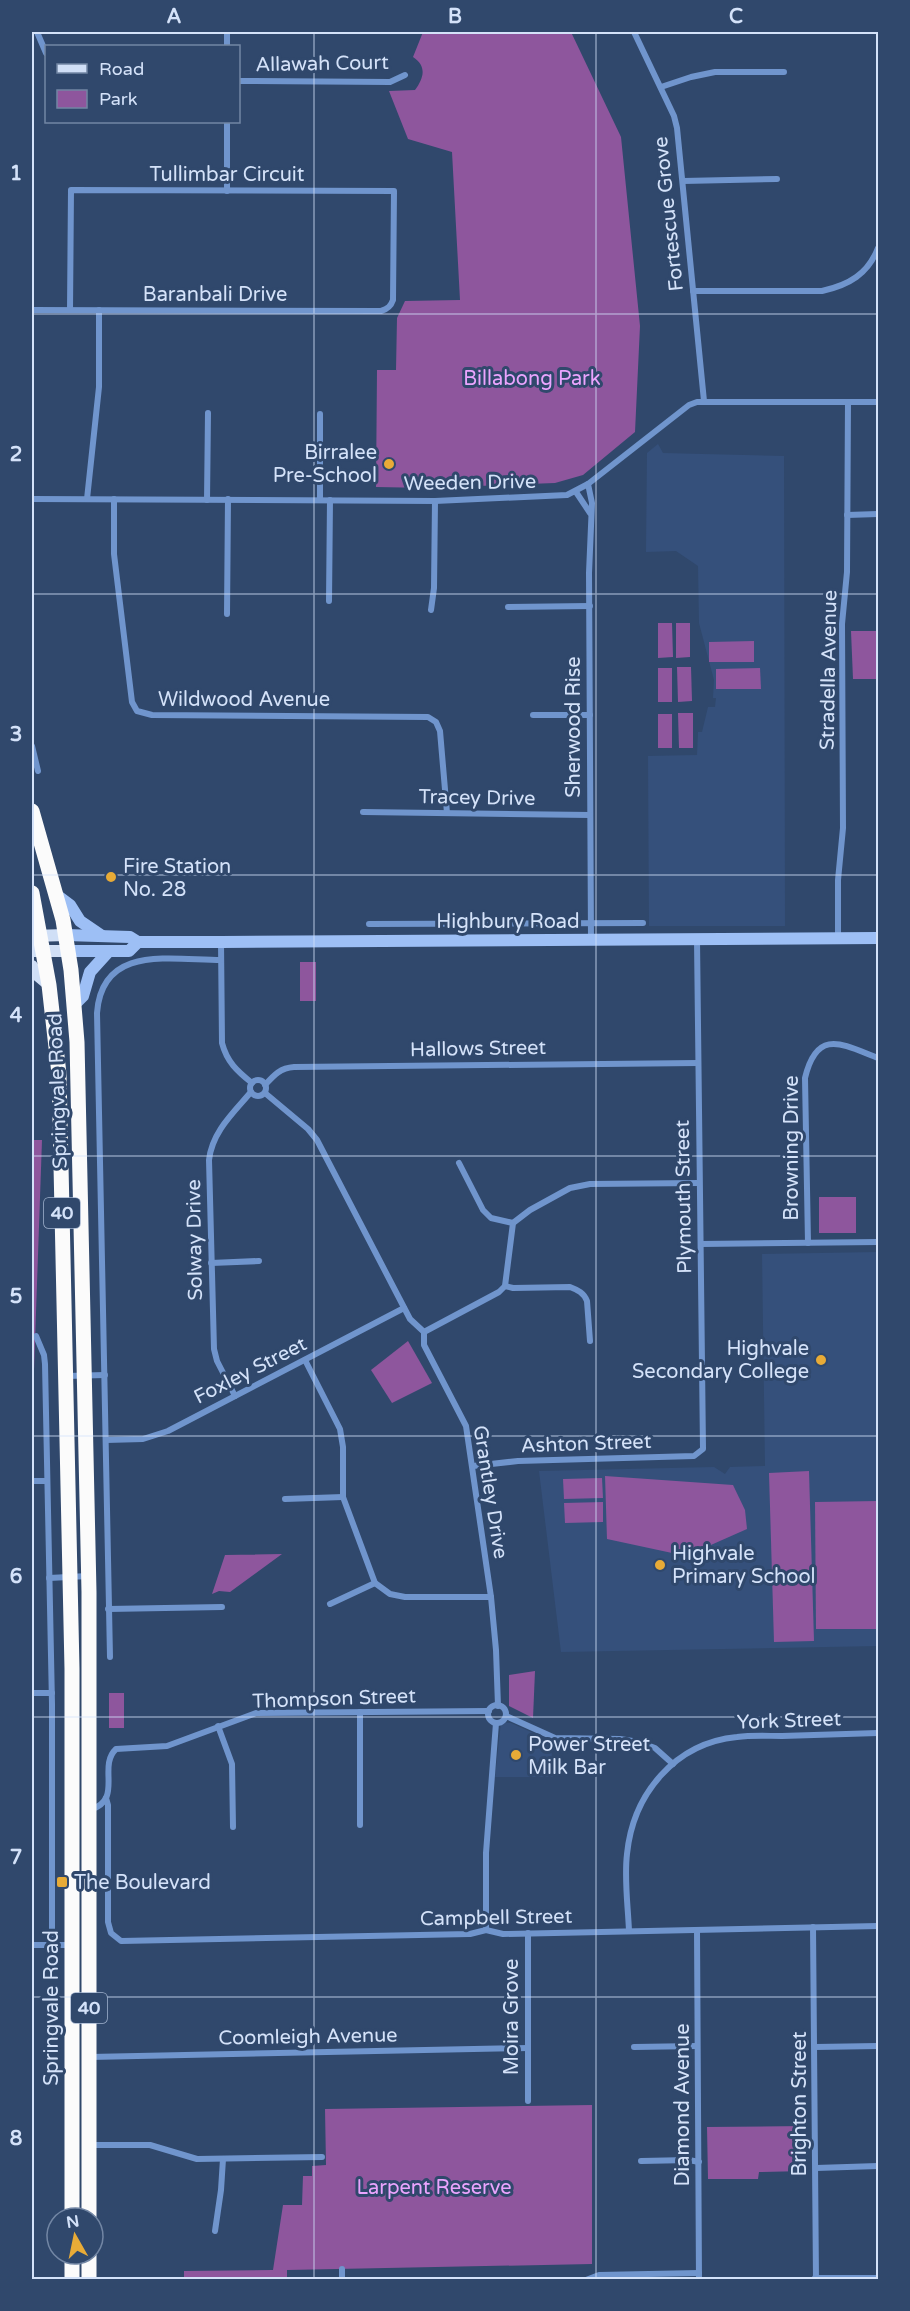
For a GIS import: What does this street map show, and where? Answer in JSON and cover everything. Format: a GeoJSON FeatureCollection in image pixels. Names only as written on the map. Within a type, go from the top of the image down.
{"type":"FeatureCollection","features":[{"type":"Feature","properties":{"kind":"highway","name":"Springvale Road"},"geometry":{"type":"LineString","coordinates":[[32,811],[58,896],[69,951],[75,1004],[88,1576],[97,1801],[89,2057],[89,2206]]}},
{"type":"Feature","properties":{"kind":"highway","name":"Springvale Road"},"geometry":{"type":"LineString","coordinates":[[33,903],[37,944],[50,985],[59,1074],[70,1577],[72,2206]]}},
{"type":"Feature","properties":{"kind":"main road"},"geometry":{"type":"LineString","coordinates":[[58,896],[70,904],[80,921],[102,936]]}},
{"type":"Feature","properties":{"kind":"main road","name":"Highbury Road"},"geometry":{"type":"LineString","coordinates":[[37,944],[66,935],[130,937],[138,942],[879,939]]}},
{"type":"Feature","properties":{"kind":"main road","name":"Highbury Road"},"geometry":{"type":"LineString","coordinates":[[37,944],[69,951],[129,951],[138,942]]}},
{"type":"Feature","properties":{"kind":"main road"},"geometry":{"type":"LineString","coordinates":[[75,1004],[83,996],[90,972],[109,951]]}},
{"type":"Feature","properties":{"kind":"main road"},"geometry":{"type":"LineString","coordinates":[[32,966],[37,975],[50,985]]}},
{"type":"Feature","properties":{"kind":"street"},"geometry":{"type":"LineString","coordinates":[[38,32],[45,50]]}},
{"type":"Feature","properties":{"kind":"street","name":"Fortescue Grove"},"geometry":{"type":"LineString","coordinates":[[634,32],[674,116],[677,128],[704,401]]}},
{"type":"Feature","properties":{"kind":"street"},"geometry":{"type":"LineString","coordinates":[[661,87],[715,72],[784,72]]}},
{"type":"Feature","properties":{"kind":"street","name":"Allawah Court"},"geometry":{"type":"LineString","coordinates":[[240,81],[390,82],[405,75]]}},
{"type":"Feature","properties":{"kind":"street"},"geometry":{"type":"LineString","coordinates":[[227,123],[227,191]]}},
{"type":"Feature","properties":{"kind":"street"},"geometry":{"type":"LineString","coordinates":[[683,181],[777,179]]}},
{"type":"Feature","properties":{"kind":"street","name":"Tullimbar Circuit"},"geometry":{"type":"LineString","coordinates":[[70,310],[71,190],[394,191],[393,300]]}},
{"type":"Feature","properties":{"kind":"street"},"geometry":{"type":"LineString","coordinates":[[693,291],[831,290],[854,280],[873,261],[879,248]]}},
{"type":"Feature","properties":{"kind":"street","name":"Baranbali Drive"},"geometry":{"type":"LineString","coordinates":[[32,310],[381,311],[388,308],[393,300]]}},
{"type":"Feature","properties":{"kind":"street"},"geometry":{"type":"LineString","coordinates":[[87,499],[99,394],[99,310]]}},
{"type":"Feature","properties":{"kind":"street","name":"Weeden Drive"},"geometry":{"type":"LineString","coordinates":[[32,499],[435,501],[558,496],[576,492],[588,484],[689,405],[704,401],[879,402]]}},
{"type":"Feature","properties":{"kind":"street","name":"Stradella Avenue"},"geometry":{"type":"LineString","coordinates":[[838,939],[838,880],[843,828],[842,624],[847,572],[848,402]]}},
{"type":"Feature","properties":{"kind":"street"},"geometry":{"type":"LineString","coordinates":[[207,500],[208,413]]}},
{"type":"Feature","properties":{"kind":"street"},"geometry":{"type":"LineString","coordinates":[[320,414],[320,499]]}},
{"type":"Feature","properties":{"kind":"street","name":"Sherwood Rise"},"geometry":{"type":"LineString","coordinates":[[588,484],[592,503],[590,514],[591,940]]}},
{"type":"Feature","properties":{"kind":"street"},"geometry":{"type":"LineString","coordinates":[[576,492],[590,514]]}},
{"type":"Feature","properties":{"kind":"street","name":"Wildwood Avenue"},"geometry":{"type":"LineString","coordinates":[[114,499],[114,554],[132,702],[137,711],[152,715],[428,717],[436,722],[440,731],[447,813]]}},
{"type":"Feature","properties":{"kind":"street"},"geometry":{"type":"LineString","coordinates":[[227,614],[228,500]]}},
{"type":"Feature","properties":{"kind":"street"},"geometry":{"type":"LineString","coordinates":[[329,601],[330,500]]}},
{"type":"Feature","properties":{"kind":"street"},"geometry":{"type":"LineString","coordinates":[[431,610],[434,588],[435,501]]}},
{"type":"Feature","properties":{"kind":"street"},"geometry":{"type":"LineString","coordinates":[[847,515],[879,514]]}},
{"type":"Feature","properties":{"kind":"street"},"geometry":{"type":"LineString","coordinates":[[508,607],[590,606]]}},
{"type":"Feature","properties":{"kind":"street"},"geometry":{"type":"LineString","coordinates":[[533,715],[590,715]]}},
{"type":"Feature","properties":{"kind":"street"},"geometry":{"type":"LineString","coordinates":[[32,746],[38,771]]}},
{"type":"Feature","properties":{"kind":"street","name":"Tracey Drive"},"geometry":{"type":"LineString","coordinates":[[363,812],[590,815]]}},
{"type":"Feature","properties":{"kind":"street"},"geometry":{"type":"LineString","coordinates":[[369,924],[643,923]]}},
{"type":"Feature","properties":{"kind":"street","name":"Plymouth Street"},"geometry":{"type":"LineString","coordinates":[[697,939],[704,1443],[699,1453]]}},
{"type":"Feature","properties":{"kind":"street"},"geometry":{"type":"LineString","coordinates":[[221,942],[222,1043],[230,1063],[252,1083],[261,1082],[265,1085],[267,1089],[265,1093],[258,1095],[250,1092],[249,1087],[252,1083]]}},
{"type":"Feature","properties":{"kind":"street","name":"Springvale Road"},"geometry":{"type":"LineString","coordinates":[[110,1657],[97,1013],[99,994],[112,973],[122,966],[140,960],[221,960]]}},
{"type":"Feature","properties":{"kind":"street","name":"Browning Drive"},"geometry":{"type":"LineString","coordinates":[[807,1243],[805,1078],[811,1058],[825,1045],[838,1043],[879,1058]]}},
{"type":"Feature","properties":{"kind":"street","name":"Hallows Street"},"geometry":{"type":"LineString","coordinates":[[265,1085],[278,1072],[294,1067],[698,1063]]}},
{"type":"Feature","properties":{"kind":"street","name":"Solway Drive"},"geometry":{"type":"LineString","coordinates":[[235,1396],[214,1349],[210,1154],[218,1132],[250,1092]]}},
{"type":"Feature","properties":{"kind":"street","name":"Grantley Drive"},"geometry":{"type":"LineString","coordinates":[[265,1093],[308,1129],[317,1140],[410,1319],[424,1332],[424,1345],[466,1426],[490,1597],[496,1650],[498,1706]]}},
{"type":"Feature","properties":{"kind":"street"},"geometry":{"type":"LineString","coordinates":[[459,1163],[483,1210],[491,1218],[513,1223]]}},
{"type":"Feature","properties":{"kind":"street"},"geometry":{"type":"LineString","coordinates":[[424,1332],[499,1292],[505,1286],[513,1223],[530,1210],[570,1188],[590,1184],[699,1183]]}},
{"type":"Feature","properties":{"kind":"street"},"geometry":{"type":"LineString","coordinates":[[701,1244],[879,1242]]}},
{"type":"Feature","properties":{"kind":"street"},"geometry":{"type":"LineString","coordinates":[[211,1263],[259,1261]]}},
{"type":"Feature","properties":{"kind":"street"},"geometry":{"type":"LineString","coordinates":[[505,1286],[513,1288],[570,1287],[578,1290],[587,1301],[590,1341]]}},
{"type":"Feature","properties":{"kind":"street","name":"Foxley Street"},"geometry":{"type":"LineString","coordinates":[[106,1440],[143,1439],[158,1435],[404,1308]]}},
{"type":"Feature","properties":{"kind":"street","name":"Springvale Road"},"geometry":{"type":"LineString","coordinates":[[36,1336],[44,1355],[45,1364],[52,1693],[52,1945]]}},
{"type":"Feature","properties":{"kind":"street"},"geometry":{"type":"LineString","coordinates":[[305,1360],[340,1430],[343,1447],[343,1497],[375,1583],[390,1594],[405,1597],[490,1597]]}},
{"type":"Feature","properties":{"kind":"street"},"geometry":{"type":"LineString","coordinates":[[66,1376],[105,1375]]}},
{"type":"Feature","properties":{"kind":"street","name":"Ashton Street"},"geometry":{"type":"LineString","coordinates":[[472,1466],[518,1461],[687,1457],[699,1453]]}},
{"type":"Feature","properties":{"kind":"street"},"geometry":{"type":"LineString","coordinates":[[32,1481],[47,1480]]}},
{"type":"Feature","properties":{"kind":"street"},"geometry":{"type":"LineString","coordinates":[[285,1499],[343,1497]]}},
{"type":"Feature","properties":{"kind":"street"},"geometry":{"type":"LineString","coordinates":[[50,1578],[88,1576]]}},
{"type":"Feature","properties":{"kind":"street"},"geometry":{"type":"LineString","coordinates":[[330,1604],[375,1583]]}},
{"type":"Feature","properties":{"kind":"street"},"geometry":{"type":"LineString","coordinates":[[108,1609],[222,1607]]}},
{"type":"Feature","properties":{"kind":"street"},"geometry":{"type":"LineString","coordinates":[[32,1694],[52,1693]]}},
{"type":"Feature","properties":{"kind":"street"},"geometry":{"type":"LineString","coordinates":[[496,1723],[489,1718],[489,1711],[498,1706],[503,1708],[506,1716],[555,1738],[620,1739],[639,1742],[655,1748],[673,1764]]}},
{"type":"Feature","properties":{"kind":"street","name":"Thompson Street"},"geometry":{"type":"LineString","coordinates":[[114,1750],[123,1747],[167,1746],[256,1713],[489,1711]]}},
{"type":"Feature","properties":{"kind":"street"},"geometry":{"type":"LineString","coordinates":[[360,1712],[360,1825]]}},
{"type":"Feature","properties":{"kind":"street"},"geometry":{"type":"LineString","coordinates":[[496,1723],[503,1721],[506,1716]]}},
{"type":"Feature","properties":{"kind":"street"},"geometry":{"type":"LineString","coordinates":[[486,1930],[486,1853],[496,1723]]}},
{"type":"Feature","properties":{"kind":"street"},"geometry":{"type":"LineString","coordinates":[[218,1726],[232,1764],[233,1827]]}},
{"type":"Feature","properties":{"kind":"street","name":"York Street"},"geometry":{"type":"LineString","coordinates":[[629,1931],[627,1855],[630,1833],[636,1812],[647,1792],[660,1775],[673,1764],[703,1746],[736,1737],[879,1733]]}},
{"type":"Feature","properties":{"kind":"street","name":"Springvale Road"},"geometry":{"type":"LineString","coordinates":[[114,1750],[109,1760],[108,1790],[97,1801],[108,1805],[108,1922],[109,1930],[115,1938]]}},
{"type":"Feature","properties":{"kind":"street"},"geometry":{"type":"LineString","coordinates":[[72,1797],[97,1801]]}},
{"type":"Feature","properties":{"kind":"street","name":"Campbell Street"},"geometry":{"type":"LineString","coordinates":[[115,1938],[121,1941],[470,1934],[486,1930],[503,1934],[879,1926]]}},
{"type":"Feature","properties":{"kind":"street","name":"Brighton Street"},"geometry":{"type":"LineString","coordinates":[[813,1928],[815,2279]]}},
{"type":"Feature","properties":{"kind":"street","name":"Diamond Avenue"},"geometry":{"type":"LineString","coordinates":[[697,1930],[699,2276]]}},
{"type":"Feature","properties":{"kind":"street","name":"Moira Grove"},"geometry":{"type":"LineString","coordinates":[[528,1933],[528,2101]]}},
{"type":"Feature","properties":{"kind":"street"},"geometry":{"type":"LineString","coordinates":[[32,1945],[72,1944]]}},
{"type":"Feature","properties":{"kind":"street"},"geometry":{"type":"LineString","coordinates":[[634,2047],[698,2046]]}},
{"type":"Feature","properties":{"kind":"street"},"geometry":{"type":"LineString","coordinates":[[815,2047],[879,2046]]}},
{"type":"Feature","properties":{"kind":"street","name":"Coomleigh Avenue"},"geometry":{"type":"LineString","coordinates":[[89,2057],[527,2048]]}},
{"type":"Feature","properties":{"kind":"street"},"geometry":{"type":"LineString","coordinates":[[89,2145],[150,2145],[193,2158],[322,2157]]}},
{"type":"Feature","properties":{"kind":"street"},"geometry":{"type":"LineString","coordinates":[[215,2231],[222,2190],[223,2159]]}},
{"type":"Feature","properties":{"kind":"street"},"geometry":{"type":"LineString","coordinates":[[641,2161],[689,2160],[699,2162]]}},
{"type":"Feature","properties":{"kind":"street"},"geometry":{"type":"LineString","coordinates":[[816,2168],[879,2166]]}},
{"type":"Feature","properties":{"kind":"street"},"geometry":{"type":"LineString","coordinates":[[342,2269],[342,2280]]}},
{"type":"Feature","properties":{"kind":"street"},"geometry":{"type":"LineString","coordinates":[[587,2279],[599,2275],[699,2276]]}},
{"type":"Feature","properties":{"kind":"street"},"geometry":{"type":"LineString","coordinates":[[815,2279],[879,2278]]}},
{"type":"Feature","properties":{"kind":"shaded area"},"geometry":{"type":"Polygon","coordinates":[[[658,444],[663,453],[784,456],[785,926],[649,926],[648,756],[697,755],[698,732],[702,732],[708,707],[715,707],[716,698],[713,698],[714,680],[699,623],[698,566],[676,551],[646,552],[647,453],[658,444]]]}},
{"type":"Feature","properties":{"kind":"shaded area"},"geometry":{"type":"Polygon","coordinates":[[[878,1252],[878,1646],[561,1652],[539,1471],[714,1467],[725,1474],[730,1467],[765,1466],[762,1254],[878,1252]]]}},
{"type":"Feature","properties":{"kind":"shaded area"},"geometry":{"type":"Polygon","coordinates":[[[501,1722],[511,1723],[551,1741],[553,1777],[495,1777],[501,1722]]]}},
{"type":"Feature","properties":{"kind":"green space","name":"Billabong Park"},"geometry":{"type":"Polygon","coordinates":[[[423,32],[571,32],[621,137],[640,326],[635,432],[583,475],[555,483],[429,488],[376,487],[377,370],[396,370],[397,318],[405,301],[460,300],[452,152],[408,139],[389,91],[415,90],[418,86],[423,72],[420,64],[413,57],[423,32]]]}},
{"type":"Feature","properties":{"kind":"green space"},"geometry":{"type":"Polygon","coordinates":[[[658,623],[672,623],[673,657],[658,658],[658,623]]]}},
{"type":"Feature","properties":{"kind":"green space"},"geometry":{"type":"Polygon","coordinates":[[[676,623],[690,623],[690,657],[676,658],[676,623]]]}},
{"type":"Feature","properties":{"kind":"green space"},"geometry":{"type":"Polygon","coordinates":[[[851,631],[878,631],[878,679],[853,679],[851,631]]]}},
{"type":"Feature","properties":{"kind":"green space"},"geometry":{"type":"Polygon","coordinates":[[[754,641],[754,662],[709,662],[709,642],[754,641]]]}},
{"type":"Feature","properties":{"kind":"green space"},"geometry":{"type":"Polygon","coordinates":[[[677,667],[691,667],[692,701],[678,702],[677,667]]]}},
{"type":"Feature","properties":{"kind":"green space"},"geometry":{"type":"Polygon","coordinates":[[[658,668],[672,668],[672,702],[658,702],[658,668]]]}},
{"type":"Feature","properties":{"kind":"green space"},"geometry":{"type":"Polygon","coordinates":[[[760,668],[761,689],[716,689],[716,669],[760,668]]]}},
{"type":"Feature","properties":{"kind":"green space"},"geometry":{"type":"Polygon","coordinates":[[[678,713],[693,713],[693,748],[679,748],[678,713]]]}},
{"type":"Feature","properties":{"kind":"green space"},"geometry":{"type":"Polygon","coordinates":[[[658,714],[672,714],[672,748],[658,748],[658,714]]]}},
{"type":"Feature","properties":{"kind":"green space"},"geometry":{"type":"Polygon","coordinates":[[[300,962],[316,962],[316,1001],[300,1001],[300,962]]]}},
{"type":"Feature","properties":{"kind":"green space"},"geometry":{"type":"Polygon","coordinates":[[[32,1140],[42,1140],[34,1370],[32,1370],[32,1140]]]}},
{"type":"Feature","properties":{"kind":"green space"},"geometry":{"type":"Polygon","coordinates":[[[819,1197],[856,1197],[856,1233],[819,1233],[819,1197]]]}},
{"type":"Feature","properties":{"kind":"green space"},"geometry":{"type":"Polygon","coordinates":[[[408,1341],[432,1383],[392,1403],[371,1370],[408,1341]]]}},
{"type":"Feature","properties":{"kind":"green space"},"geometry":{"type":"Polygon","coordinates":[[[809,1471],[814,1641],[774,1642],[769,1473],[809,1471]]]}},
{"type":"Feature","properties":{"kind":"green space"},"geometry":{"type":"Polygon","coordinates":[[[605,1476],[733,1485],[745,1510],[747,1529],[686,1556],[607,1539],[605,1476]]]}},
{"type":"Feature","properties":{"kind":"green space"},"geometry":{"type":"Polygon","coordinates":[[[602,1478],[603,1498],[564,1499],[563,1479],[602,1478]]]}},
{"type":"Feature","properties":{"kind":"green space"},"geometry":{"type":"Polygon","coordinates":[[[878,1501],[878,1629],[816,1629],[815,1502],[878,1501]]]}},
{"type":"Feature","properties":{"kind":"green space"},"geometry":{"type":"Polygon","coordinates":[[[603,1502],[603,1522],[565,1523],[564,1503],[603,1502]]]}},
{"type":"Feature","properties":{"kind":"green space"},"geometry":{"type":"Polygon","coordinates":[[[282,1554],[230,1592],[219,1591],[212,1594],[225,1555],[282,1554]]]}},
{"type":"Feature","properties":{"kind":"green space"},"geometry":{"type":"Polygon","coordinates":[[[535,1671],[533,1718],[509,1706],[509,1675],[535,1671]]]}},
{"type":"Feature","properties":{"kind":"green space"},"geometry":{"type":"Polygon","coordinates":[[[109,1693],[124,1693],[124,1728],[109,1728],[109,1693]]]}},
{"type":"Feature","properties":{"kind":"green space","name":"Larpent Reserve"},"geometry":{"type":"Polygon","coordinates":[[[592,2105],[592,2264],[287,2270],[287,2280],[184,2279],[184,2271],[273,2270],[283,2205],[302,2205],[303,2176],[312,2176],[312,2166],[326,2165],[325,2109],[592,2105]]]}},
{"type":"Feature","properties":{"kind":"green space"},"geometry":{"type":"Polygon","coordinates":[[[805,2126],[805,2171],[759,2172],[758,2179],[708,2179],[707,2127],[805,2126]]]}},
{"type":"Feature","properties":{"kind":"place","name":"Birralee Pre-School"},"geometry":{"type":"Point","coordinates":[389,464]}},
{"type":"Feature","properties":{"kind":"place","name":"Fire Station No. 28"},"geometry":{"type":"Point","coordinates":[111,877]}},
{"type":"Feature","properties":{"kind":"place","name":"Highvale Secondary College"},"geometry":{"type":"Point","coordinates":[821,1360]}},
{"type":"Feature","properties":{"kind":"place","name":"Highvale Primary School"},"geometry":{"type":"Point","coordinates":[660,1565]}},
{"type":"Feature","properties":{"kind":"place","name":"Power Street Milk Bar"},"geometry":{"type":"Point","coordinates":[516,1755]}},
{"type":"Feature","properties":{"kind":"place","name":"The Boulevard"},"geometry":{"type":"Point","coordinates":[62,1882]}}]}
